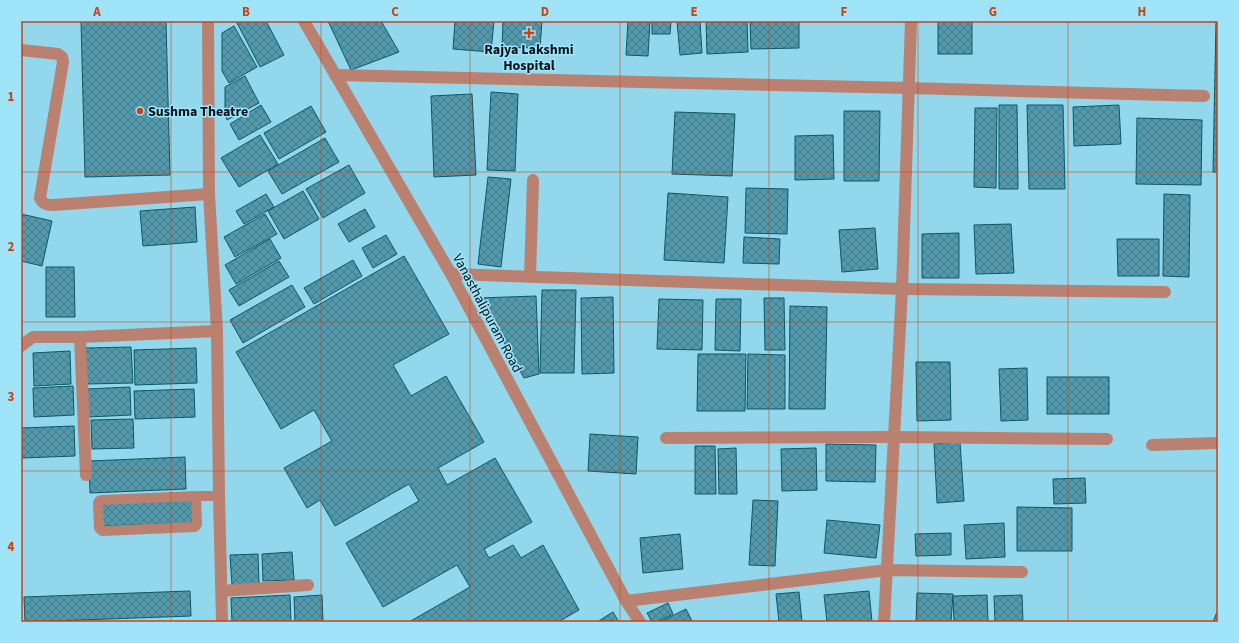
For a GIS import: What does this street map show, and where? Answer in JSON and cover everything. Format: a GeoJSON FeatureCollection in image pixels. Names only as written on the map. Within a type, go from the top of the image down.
{"type":"FeatureCollection","features":[{"type":"Feature","properties":{"kind":"street"},"geometry":{"type":"LineString","coordinates":[[208,21],[209,194],[217,331],[222,622]]}},
{"type":"Feature","properties":{"kind":"street","name":"Vanasthalipuram Road"},"geometry":{"type":"LineString","coordinates":[[304,21],[451,274],[626,601],[640,622]]}},
{"type":"Feature","properties":{"kind":"street"},"geometry":{"type":"LineString","coordinates":[[884,622],[902,290],[911,21]]}},
{"type":"Feature","properties":{"kind":"street"},"geometry":{"type":"LineString","coordinates":[[21,50],[58,54],[62,57],[63,62],[40,198],[42,203],[45,205],[53,205],[209,194]]}},
{"type":"Feature","properties":{"kind":"street"},"geometry":{"type":"LineString","coordinates":[[335,75],[1204,96]]}},
{"type":"Feature","properties":{"kind":"street"},"geometry":{"type":"LineString","coordinates":[[530,277],[532,180]]}},
{"type":"Feature","properties":{"kind":"street"},"geometry":{"type":"LineString","coordinates":[[451,274],[902,290],[1165,292]]}},
{"type":"Feature","properties":{"kind":"street"},"geometry":{"type":"LineString","coordinates":[[21,346],[33,337],[80,337],[217,331]]}},
{"type":"Feature","properties":{"kind":"street"},"geometry":{"type":"LineString","coordinates":[[80,337],[86,475]]}},
{"type":"Feature","properties":{"kind":"street"},"geometry":{"type":"LineString","coordinates":[[666,438],[894,437],[1107,439]]}},
{"type":"Feature","properties":{"kind":"street"},"geometry":{"type":"LineString","coordinates":[[1152,445],[1218,443]]}},
{"type":"Feature","properties":{"kind":"street"},"geometry":{"type":"LineString","coordinates":[[626,601],[887,570],[1022,572]]}},
{"type":"Feature","properties":{"kind":"street"},"geometry":{"type":"LineString","coordinates":[[222,591],[308,585]]}},
{"type":"Feature","properties":{"kind":"lane"},"geometry":{"type":"LineString","coordinates":[[196,496],[197,524],[195,528],[102,531],[99,528],[98,503],[102,500],[196,496],[219,496]]}},
{"type":"Feature","properties":{"kind":"building"},"geometry":{"type":"Polygon","coordinates":[[[81,21],[166,21],[170,175],[85,177],[81,21]]]}},
{"type":"Feature","properties":{"kind":"building"},"geometry":{"type":"Polygon","coordinates":[[[236,21],[266,21],[284,55],[260,67],[236,21]]]}},
{"type":"Feature","properties":{"kind":"building"},"geometry":{"type":"Polygon","coordinates":[[[328,21],[381,21],[399,52],[351,70],[328,21]]]}},
{"type":"Feature","properties":{"kind":"building"},"geometry":{"type":"Polygon","coordinates":[[[455,21],[494,21],[491,52],[453,49],[455,21]]]}},
{"type":"Feature","properties":{"kind":"building"},"geometry":{"type":"Polygon","coordinates":[[[503,21],[542,21],[540,48],[502,47],[503,21]]]}},
{"type":"Feature","properties":{"kind":"building"},"geometry":{"type":"Polygon","coordinates":[[[628,21],[650,21],[648,56],[626,55],[628,21]]]}},
{"type":"Feature","properties":{"kind":"building"},"geometry":{"type":"Polygon","coordinates":[[[652,21],[671,21],[670,34],[652,34],[652,21]]]}},
{"type":"Feature","properties":{"kind":"building"},"geometry":{"type":"Polygon","coordinates":[[[677,21],[700,21],[702,53],[680,55],[677,21]]]}},
{"type":"Feature","properties":{"kind":"building"},"geometry":{"type":"Polygon","coordinates":[[[706,21],[747,21],[748,52],[707,54],[706,21]]]}},
{"type":"Feature","properties":{"kind":"building"},"geometry":{"type":"Polygon","coordinates":[[[750,21],[799,21],[799,48],[751,49],[750,21]]]}},
{"type":"Feature","properties":{"kind":"building"},"geometry":{"type":"Polygon","coordinates":[[[938,21],[972,21],[972,54],[938,54],[938,21]]]}},
{"type":"Feature","properties":{"kind":"building"},"geometry":{"type":"Polygon","coordinates":[[[1216,21],[1218,21],[1218,172],[1213,172],[1216,21]]]}},
{"type":"Feature","properties":{"kind":"building"},"geometry":{"type":"Polygon","coordinates":[[[234,26],[257,67],[229,83],[222,71],[222,33],[234,26]]]}},
{"type":"Feature","properties":{"kind":"building"},"geometry":{"type":"Polygon","coordinates":[[[245,76],[259,103],[227,120],[225,114],[225,87],[245,76]]]}},
{"type":"Feature","properties":{"kind":"building"},"geometry":{"type":"Polygon","coordinates":[[[491,92],[518,94],[515,171],[487,170],[491,92]]]}},
{"type":"Feature","properties":{"kind":"building"},"geometry":{"type":"Polygon","coordinates":[[[472,94],[476,175],[434,177],[431,96],[472,94]]]}},
{"type":"Feature","properties":{"kind":"building"},"geometry":{"type":"Polygon","coordinates":[[[261,105],[271,122],[239,140],[230,124],[261,105]]]}},
{"type":"Feature","properties":{"kind":"building"},"geometry":{"type":"Polygon","coordinates":[[[999,105],[1017,105],[1018,189],[999,189],[999,105]]]}},
{"type":"Feature","properties":{"kind":"building"},"geometry":{"type":"Polygon","coordinates":[[[1027,105],[1063,105],[1065,189],[1029,189],[1027,105]]]}},
{"type":"Feature","properties":{"kind":"building"},"geometry":{"type":"Polygon","coordinates":[[[1119,105],[1121,144],[1074,146],[1073,107],[1119,105]]]}},
{"type":"Feature","properties":{"kind":"building"},"geometry":{"type":"Polygon","coordinates":[[[311,106],[326,132],[279,159],[264,133],[311,106]]]}},
{"type":"Feature","properties":{"kind":"building"},"geometry":{"type":"Polygon","coordinates":[[[975,108],[997,108],[996,188],[974,187],[975,108]]]}},
{"type":"Feature","properties":{"kind":"building"},"geometry":{"type":"Polygon","coordinates":[[[844,111],[880,111],[879,181],[844,181],[844,111]]]}},
{"type":"Feature","properties":{"kind":"building"},"geometry":{"type":"Polygon","coordinates":[[[675,112],[735,114],[732,176],[672,174],[675,112]]]}},
{"type":"Feature","properties":{"kind":"building"},"geometry":{"type":"Polygon","coordinates":[[[1137,118],[1202,120],[1201,185],[1136,184],[1137,118]]]}},
{"type":"Feature","properties":{"kind":"building"},"geometry":{"type":"Polygon","coordinates":[[[260,135],[278,164],[239,187],[221,158],[260,135]]]}},
{"type":"Feature","properties":{"kind":"building"},"geometry":{"type":"Polygon","coordinates":[[[833,135],[834,179],[795,180],[795,136],[833,135]]]}},
{"type":"Feature","properties":{"kind":"building"},"geometry":{"type":"Polygon","coordinates":[[[325,138],[339,162],[282,194],[268,171],[325,138]]]}},
{"type":"Feature","properties":{"kind":"building"},"geometry":{"type":"Polygon","coordinates":[[[349,165],[365,193],[323,218],[306,189],[349,165]]]}},
{"type":"Feature","properties":{"kind":"building"},"geometry":{"type":"Polygon","coordinates":[[[488,177],[511,179],[501,267],[478,264],[488,177]]]}},
{"type":"Feature","properties":{"kind":"building"},"geometry":{"type":"Polygon","coordinates":[[[746,188],[788,189],[787,234],[745,233],[746,188]]]}},
{"type":"Feature","properties":{"kind":"building"},"geometry":{"type":"Polygon","coordinates":[[[303,191],[319,219],[284,239],[268,211],[303,191]]]}},
{"type":"Feature","properties":{"kind":"building"},"geometry":{"type":"Polygon","coordinates":[[[668,193],[728,197],[724,263],[664,260],[668,193]]]}},
{"type":"Feature","properties":{"kind":"building"},"geometry":{"type":"Polygon","coordinates":[[[266,194],[274,207],[244,224],[236,211],[266,194]]]}},
{"type":"Feature","properties":{"kind":"building"},"geometry":{"type":"Polygon","coordinates":[[[1164,194],[1190,195],[1189,277],[1163,276],[1164,194]]]}},
{"type":"Feature","properties":{"kind":"building"},"geometry":{"type":"Polygon","coordinates":[[[195,207],[197,242],[143,246],[140,211],[195,207]]]}},
{"type":"Feature","properties":{"kind":"building"},"geometry":{"type":"Polygon","coordinates":[[[365,209],[375,227],[349,242],[338,224],[365,209]]]}},
{"type":"Feature","properties":{"kind":"building"},"geometry":{"type":"Polygon","coordinates":[[[21,214],[52,221],[42,266],[21,261],[21,214]]]}},
{"type":"Feature","properties":{"kind":"building"},"geometry":{"type":"Polygon","coordinates":[[[265,214],[277,234],[235,257],[224,237],[265,214]]]}},
{"type":"Feature","properties":{"kind":"building"},"geometry":{"type":"Polygon","coordinates":[[[1011,224],[1014,273],[976,274],[974,225],[1011,224]]]}},
{"type":"Feature","properties":{"kind":"building"},"geometry":{"type":"Polygon","coordinates":[[[875,228],[878,269],[842,272],[839,230],[875,228]]]}},
{"type":"Feature","properties":{"kind":"building"},"geometry":{"type":"Polygon","coordinates":[[[959,233],[959,278],[922,278],[922,234],[959,233]]]}},
{"type":"Feature","properties":{"kind":"building"},"geometry":{"type":"Polygon","coordinates":[[[386,235],[397,254],[373,268],[362,248],[386,235]]]}},
{"type":"Feature","properties":{"kind":"building"},"geometry":{"type":"Polygon","coordinates":[[[744,237],[780,239],[779,264],[743,263],[744,237]]]}},
{"type":"Feature","properties":{"kind":"building"},"geometry":{"type":"Polygon","coordinates":[[[270,239],[281,258],[236,284],[225,265],[270,239]]]}},
{"type":"Feature","properties":{"kind":"building"},"geometry":{"type":"Polygon","coordinates":[[[1117,239],[1159,239],[1159,276],[1118,276],[1117,239]]]}},
{"type":"Feature","properties":{"kind":"building"},"geometry":{"type":"Polygon","coordinates":[[[404,256],[449,334],[393,365],[411,396],[446,376],[484,442],[438,468],[447,485],[495,458],[532,522],[484,549],[489,558],[513,545],[521,558],[543,545],[579,610],[558,622],[409,622],[470,587],[457,565],[383,607],[346,543],[419,501],[409,484],[335,526],[320,500],[307,508],[284,468],[332,441],[314,410],[281,429],[236,352],[404,256]]]}},
{"type":"Feature","properties":{"kind":"building"},"geometry":{"type":"Polygon","coordinates":[[[353,260],[362,276],[314,304],[304,288],[353,260]]]}},
{"type":"Feature","properties":{"kind":"building"},"geometry":{"type":"Polygon","coordinates":[[[279,261],[289,277],[239,306],[229,290],[279,261]]]}},
{"type":"Feature","properties":{"kind":"building"},"geometry":{"type":"Polygon","coordinates":[[[46,267],[74,267],[75,317],[46,317],[46,267]]]}},
{"type":"Feature","properties":{"kind":"building"},"geometry":{"type":"Polygon","coordinates":[[[292,285],[305,307],[243,343],[230,320],[292,285]]]}},
{"type":"Feature","properties":{"kind":"building"},"geometry":{"type":"Polygon","coordinates":[[[542,290],[576,290],[574,373],[540,373],[542,290]]]}},
{"type":"Feature","properties":{"kind":"building"},"geometry":{"type":"Polygon","coordinates":[[[536,296],[539,374],[524,378],[479,298],[536,296]]]}},
{"type":"Feature","properties":{"kind":"building"},"geometry":{"type":"Polygon","coordinates":[[[613,297],[614,373],[582,374],[581,298],[613,297]]]}},
{"type":"Feature","properties":{"kind":"building"},"geometry":{"type":"Polygon","coordinates":[[[764,298],[784,298],[785,350],[765,350],[764,298]]]}},
{"type":"Feature","properties":{"kind":"building"},"geometry":{"type":"Polygon","coordinates":[[[659,299],[703,300],[702,350],[657,349],[659,299]]]}},
{"type":"Feature","properties":{"kind":"building"},"geometry":{"type":"Polygon","coordinates":[[[716,299],[741,299],[740,351],[715,350],[716,299]]]}},
{"type":"Feature","properties":{"kind":"building"},"geometry":{"type":"Polygon","coordinates":[[[790,306],[827,307],[825,409],[789,409],[790,306]]]}},
{"type":"Feature","properties":{"kind":"building"},"geometry":{"type":"Polygon","coordinates":[[[131,347],[133,383],[87,384],[86,348],[131,347]]]}},
{"type":"Feature","properties":{"kind":"building"},"geometry":{"type":"Polygon","coordinates":[[[196,348],[197,383],[135,385],[134,350],[196,348]]]}},
{"type":"Feature","properties":{"kind":"building"},"geometry":{"type":"Polygon","coordinates":[[[70,351],[71,384],[34,386],[33,353],[70,351]]]}},
{"type":"Feature","properties":{"kind":"building"},"geometry":{"type":"Polygon","coordinates":[[[698,354],[746,354],[745,411],[697,411],[698,354]]]}},
{"type":"Feature","properties":{"kind":"building"},"geometry":{"type":"Polygon","coordinates":[[[748,354],[785,355],[785,409],[747,409],[748,354]]]}},
{"type":"Feature","properties":{"kind":"building"},"geometry":{"type":"Polygon","coordinates":[[[916,362],[950,362],[951,420],[917,421],[916,362]]]}},
{"type":"Feature","properties":{"kind":"building"},"geometry":{"type":"Polygon","coordinates":[[[1027,368],[1028,420],[1001,421],[999,369],[1027,368]]]}},
{"type":"Feature","properties":{"kind":"building"},"geometry":{"type":"Polygon","coordinates":[[[1047,377],[1109,377],[1109,414],[1047,414],[1047,377]]]}},
{"type":"Feature","properties":{"kind":"building"},"geometry":{"type":"Polygon","coordinates":[[[73,386],[74,415],[34,417],[33,388],[73,386]]]}},
{"type":"Feature","properties":{"kind":"building"},"geometry":{"type":"Polygon","coordinates":[[[130,387],[131,415],[88,417],[87,389],[130,387]]]}},
{"type":"Feature","properties":{"kind":"building"},"geometry":{"type":"Polygon","coordinates":[[[194,389],[195,417],[135,419],[134,391],[194,389]]]}},
{"type":"Feature","properties":{"kind":"building"},"geometry":{"type":"Polygon","coordinates":[[[133,419],[134,448],[92,449],[91,420],[133,419]]]}},
{"type":"Feature","properties":{"kind":"building"},"geometry":{"type":"Polygon","coordinates":[[[74,426],[75,456],[21,458],[21,428],[74,426]]]}},
{"type":"Feature","properties":{"kind":"building"},"geometry":{"type":"Polygon","coordinates":[[[590,434],[638,437],[636,474],[588,471],[590,434]]]}},
{"type":"Feature","properties":{"kind":"building"},"geometry":{"type":"Polygon","coordinates":[[[960,442],[964,501],[937,503],[934,444],[960,442]]]}},
{"type":"Feature","properties":{"kind":"building"},"geometry":{"type":"Polygon","coordinates":[[[826,444],[876,445],[875,482],[826,481],[826,444]]]}},
{"type":"Feature","properties":{"kind":"building"},"geometry":{"type":"Polygon","coordinates":[[[695,446],[715,446],[716,494],[695,494],[695,446]]]}},
{"type":"Feature","properties":{"kind":"building"},"geometry":{"type":"Polygon","coordinates":[[[736,448],[737,494],[719,494],[718,449],[736,448]]]}},
{"type":"Feature","properties":{"kind":"building"},"geometry":{"type":"Polygon","coordinates":[[[816,448],[817,490],[782,491],[781,449],[816,448]]]}},
{"type":"Feature","properties":{"kind":"building"},"geometry":{"type":"Polygon","coordinates":[[[185,457],[186,489],[90,493],[89,461],[185,457]]]}},
{"type":"Feature","properties":{"kind":"building"},"geometry":{"type":"Polygon","coordinates":[[[1085,478],[1086,503],[1054,504],[1053,479],[1085,478]]]}},
{"type":"Feature","properties":{"kind":"building"},"geometry":{"type":"Polygon","coordinates":[[[194,498],[194,523],[101,526],[101,502],[194,498]]]}},
{"type":"Feature","properties":{"kind":"building"},"geometry":{"type":"Polygon","coordinates":[[[753,500],[778,501],[775,566],[749,565],[753,500]]]}},
{"type":"Feature","properties":{"kind":"building"},"geometry":{"type":"Polygon","coordinates":[[[1017,507],[1072,508],[1072,551],[1017,551],[1017,507]]]}},
{"type":"Feature","properties":{"kind":"building"},"geometry":{"type":"Polygon","coordinates":[[[827,520],[880,525],[876,558],[824,553],[827,520]]]}},
{"type":"Feature","properties":{"kind":"building"},"geometry":{"type":"Polygon","coordinates":[[[1004,523],[1005,557],[966,559],[964,525],[1004,523]]]}},
{"type":"Feature","properties":{"kind":"building"},"geometry":{"type":"Polygon","coordinates":[[[951,533],[951,555],[916,556],[915,534],[951,533]]]}},
{"type":"Feature","properties":{"kind":"building"},"geometry":{"type":"Polygon","coordinates":[[[680,534],[683,569],[643,573],[640,538],[680,534]]]}},
{"type":"Feature","properties":{"kind":"building"},"geometry":{"type":"Polygon","coordinates":[[[292,552],[294,580],[263,581],[262,554],[292,552]]]}},
{"type":"Feature","properties":{"kind":"building"},"geometry":{"type":"Polygon","coordinates":[[[258,554],[259,584],[232,585],[230,555],[258,554]]]}},
{"type":"Feature","properties":{"kind":"building"},"geometry":{"type":"Polygon","coordinates":[[[190,591],[191,616],[25,622],[24,597],[190,591]]]}},
{"type":"Feature","properties":{"kind":"building"},"geometry":{"type":"Polygon","coordinates":[[[869,591],[872,622],[827,622],[824,595],[869,591]]]}},
{"type":"Feature","properties":{"kind":"building"},"geometry":{"type":"Polygon","coordinates":[[[799,592],[802,622],[779,622],[776,594],[799,592]]]}},
{"type":"Feature","properties":{"kind":"building"},"geometry":{"type":"Polygon","coordinates":[[[917,593],[953,594],[951,622],[916,622],[917,593]]]}},
{"type":"Feature","properties":{"kind":"building"},"geometry":{"type":"Polygon","coordinates":[[[290,595],[291,622],[232,622],[231,598],[290,595]]]}},
{"type":"Feature","properties":{"kind":"building"},"geometry":{"type":"Polygon","coordinates":[[[322,595],[323,622],[295,622],[294,597],[322,595]]]}},
{"type":"Feature","properties":{"kind":"building"},"geometry":{"type":"Polygon","coordinates":[[[987,595],[988,622],[954,622],[953,596],[987,595]]]}},
{"type":"Feature","properties":{"kind":"building"},"geometry":{"type":"Polygon","coordinates":[[[1022,595],[1023,622],[995,622],[994,596],[1022,595]]]}},
{"type":"Feature","properties":{"kind":"building"},"geometry":{"type":"Polygon","coordinates":[[[668,603],[673,614],[657,622],[652,622],[647,613],[668,603]]]}},
{"type":"Feature","properties":{"kind":"building"},"geometry":{"type":"Polygon","coordinates":[[[686,609],[692,621],[660,622],[686,609]]]}},
{"type":"Feature","properties":{"kind":"building"},"geometry":{"type":"Polygon","coordinates":[[[613,612],[619,622],[597,622],[613,612]]]}},
{"type":"Feature","properties":{"kind":"building"},"geometry":{"type":"Polygon","coordinates":[[[1217,612],[1218,622],[1213,622],[1217,612]]]}},
{"type":"Feature","properties":{"kind":"place","name":"Rajya Lakshmi Hospital"},"geometry":{"type":"Point","coordinates":[529,33]}},
{"type":"Feature","properties":{"kind":"place","name":"Sushma Theatre"},"geometry":{"type":"Point","coordinates":[140,111]}}]}
